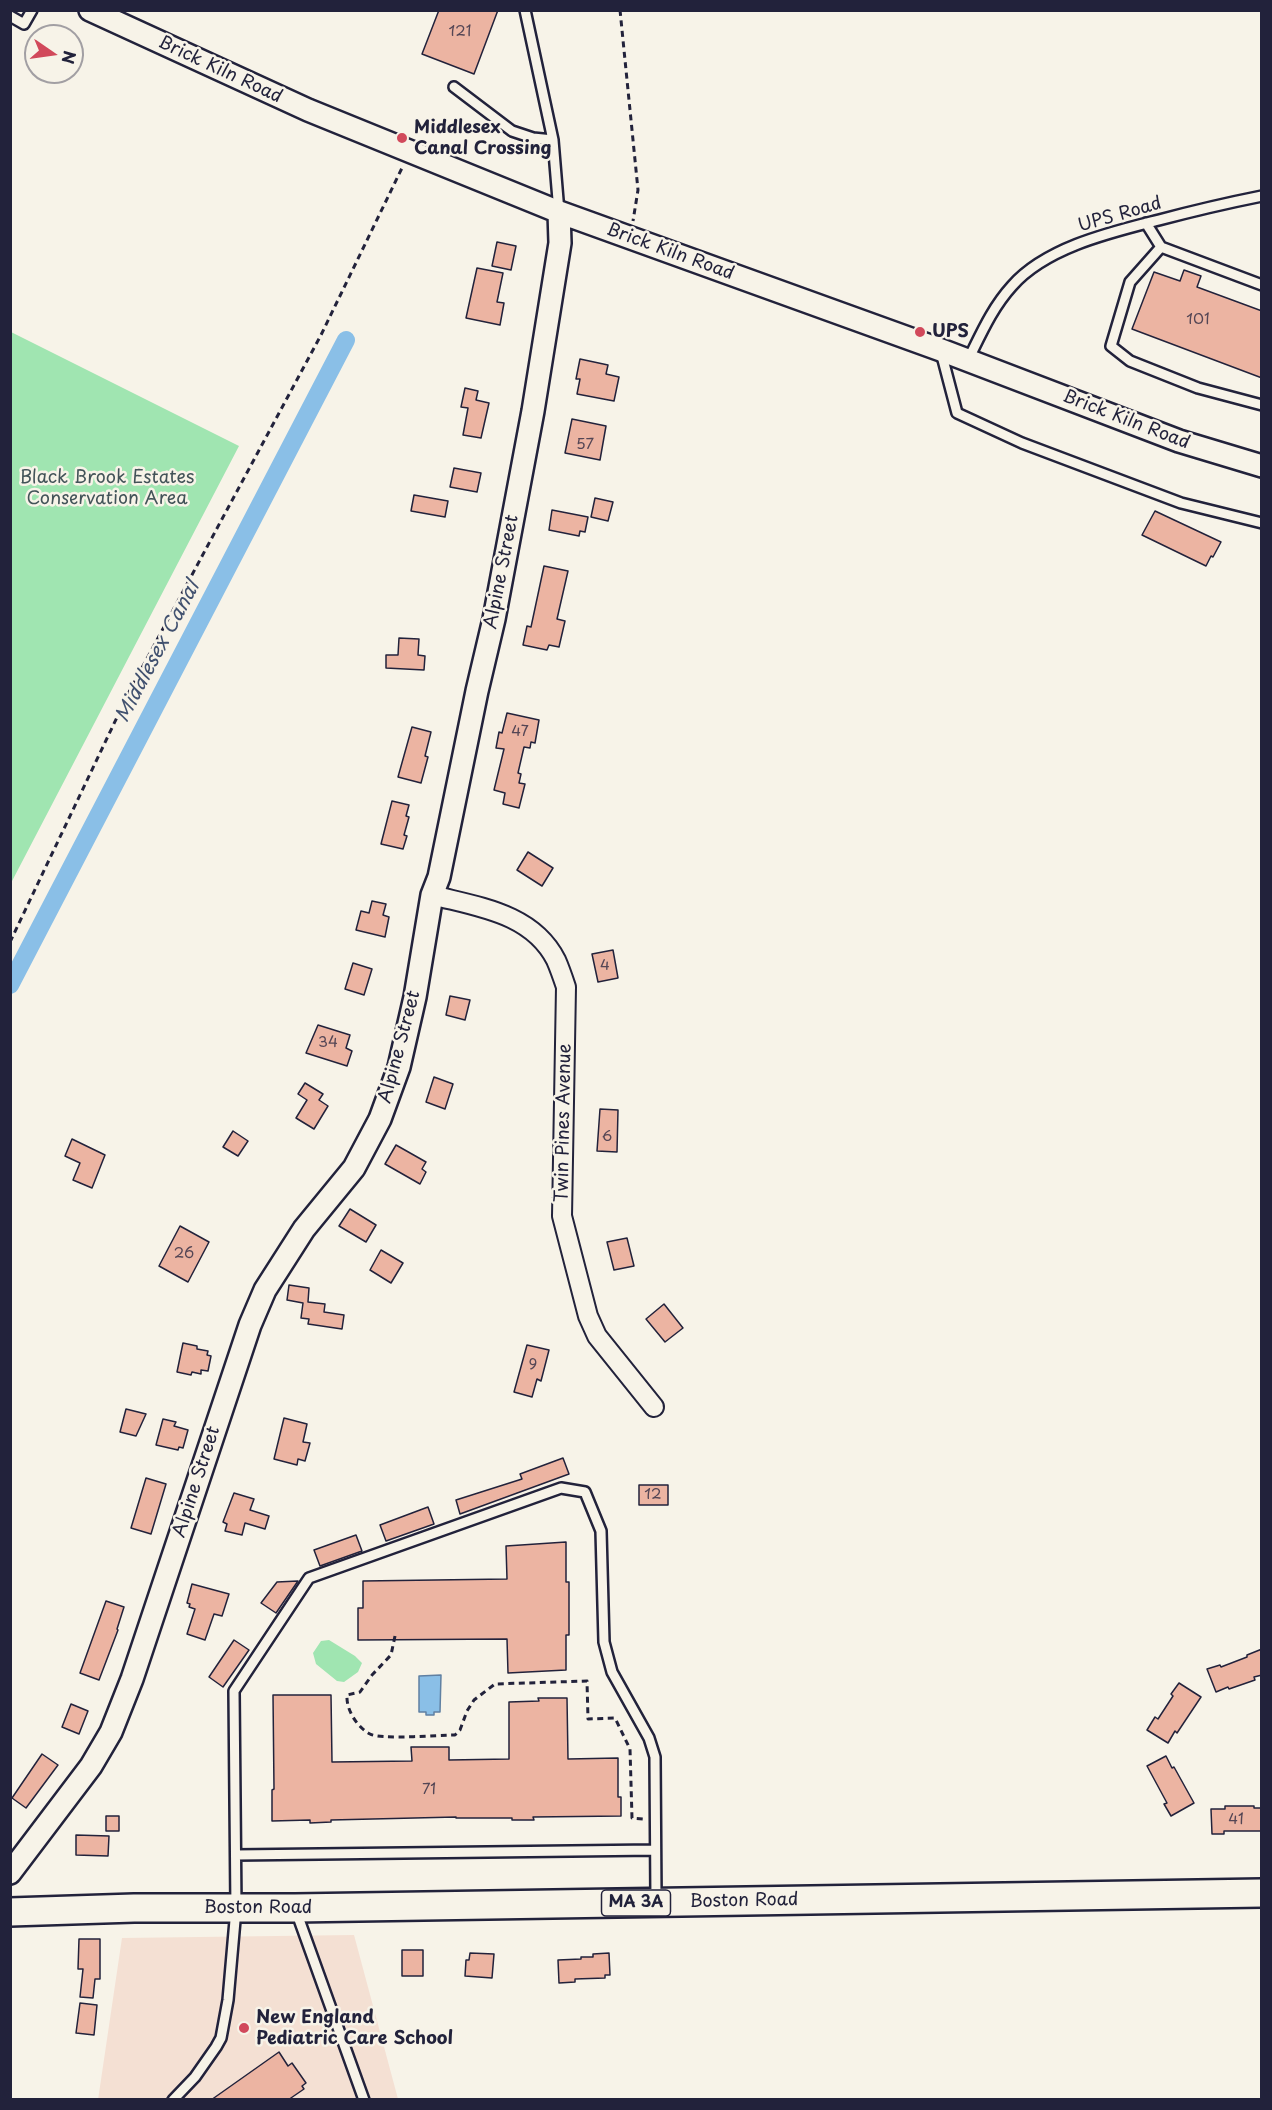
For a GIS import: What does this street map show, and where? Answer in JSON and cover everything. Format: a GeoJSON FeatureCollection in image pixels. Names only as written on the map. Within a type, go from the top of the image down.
{"type":"FeatureCollection","features":[{"type":"Feature","properties":{"kind":"main road","name":"Boston Road"},"geometry":{"type":"LineString","coordinates":[[10,1912],[134,1908],[295,1908],[1262,1893]]}},
{"type":"Feature","properties":{"kind":"street","name":"Brick Kiln Road"},"geometry":{"type":"LineString","coordinates":[[90,10],[276,96],[559,212],[968,360],[1179,441],[1262,466]]}},
{"type":"Feature","properties":{"kind":"street","name":"Alpine Street"},"geometry":{"type":"LineString","coordinates":[[10,1873],[91,1766],[111,1732],[132,1679],[233,1372],[265,1290],[304,1229],[354,1168],[380,1119],[401,1057],[415,997],[432,895],[439,878],[494,619],[531,423],[560,243],[559,212]]}},
{"type":"Feature","properties":{"kind":"street","name":"Twin Pines Avenue"},"geometry":{"type":"LineString","coordinates":[[432,895],[511,917],[536,933],[555,959],[566,987],[562,1216],[588,1316],[597,1336],[654,1407]]}},
{"type":"Feature","properties":{"kind":"lane"},"geometry":{"type":"LineString","coordinates":[[10,15],[24,24],[32,10]]}},
{"type":"Feature","properties":{"kind":"lane"},"geometry":{"type":"LineString","coordinates":[[525,10],[553,140],[559,212]]}},
{"type":"Feature","properties":{"kind":"lane"},"geometry":{"type":"LineString","coordinates":[[454,87],[512,131],[532,138],[553,140]]}},
{"type":"Feature","properties":{"kind":"lane","name":"UPS Road"},"geometry":{"type":"LineString","coordinates":[[968,360],[990,314],[1013,284],[1038,264],[1076,244],[1114,231],[1262,196]]}},
{"type":"Feature","properties":{"kind":"lane"},"geometry":{"type":"LineString","coordinates":[[1146,223],[1161,247],[1262,285]]}},
{"type":"Feature","properties":{"kind":"lane"},"geometry":{"type":"LineString","coordinates":[[1161,247],[1130,282],[1111,346],[1130,362],[1198,388],[1262,405]]}},
{"type":"Feature","properties":{"kind":"lane"},"geometry":{"type":"LineString","coordinates":[[940,350],[957,413],[1022,444],[1181,503],[1262,523]]}},
{"type":"Feature","properties":{"kind":"lane"},"geometry":{"type":"LineString","coordinates":[[173,2100],[195,2078],[221,2038],[228,2000],[236,1908],[234,1691],[309,1578],[561,1488],[585,1492],[601,1531],[603,1642],[612,1672],[649,1738],[655,1757],[656,1902]]}},
{"type":"Feature","properties":{"kind":"lane"},"geometry":{"type":"LineString","coordinates":[[236,1855],[655,1850]]}},
{"type":"Feature","properties":{"kind":"lane"},"geometry":{"type":"LineString","coordinates":[[295,1908],[364,2100]]}},
{"type":"Feature","properties":{"kind":"path"},"geometry":{"type":"LineString","coordinates":[[620,10],[638,190],[630,237]]}},
{"type":"Feature","properties":{"kind":"path"},"geometry":{"type":"LineString","coordinates":[[10,942],[130,690],[321,335],[409,152]]}},
{"type":"Feature","properties":{"kind":"path"},"geometry":{"type":"LineString","coordinates":[[395,1636],[391,1655],[360,1692],[347,1695],[349,1710],[358,1724],[372,1735],[455,1735],[460,1730],[474,1700],[495,1684],[587,1681],[588,1719],[615,1718],[630,1749],[632,1818],[655,1819]]}},
{"type":"Feature","properties":{"kind":"shaded area","name":"New England Pediatric Care School"},"geometry":{"type":"Polygon","coordinates":[[[354,1935],[398,2099],[98,2100],[122,1938],[354,1935]]]}},
{"type":"Feature","properties":{"kind":"green space","name":"Black Brook Estates Conservation Area"},"geometry":{"type":"Polygon","coordinates":[[[11,332],[239,446],[11,883],[11,332]]]}},
{"type":"Feature","properties":{"kind":"green space"},"geometry":{"type":"Polygon","coordinates":[[[329,1640],[362,1663],[358,1672],[344,1682],[337,1681],[316,1664],[313,1653],[321,1641],[329,1640]]]}},
{"type":"Feature","properties":{"kind":"water"},"geometry":{"type":"Polygon","coordinates":[[[441,1675],[440,1712],[426,1715],[426,1712],[419,1712],[419,1676],[441,1675]]]}},
{"type":"Feature","properties":{"kind":"building"},"geometry":{"type":"Polygon","coordinates":[[[439,10],[498,10],[474,74],[422,54],[439,10]]]}},
{"type":"Feature","properties":{"kind":"building"},"geometry":{"type":"Polygon","coordinates":[[[497,242],[516,246],[511,270],[492,266],[497,242]]]}},
{"type":"Feature","properties":{"kind":"building"},"geometry":{"type":"Polygon","coordinates":[[[477,268],[503,273],[497,302],[504,303],[500,325],[466,318],[477,268]]]}},
{"type":"Feature","properties":{"kind":"building"},"geometry":{"type":"Polygon","coordinates":[[[1184,270],[1201,276],[1197,287],[1262,311],[1262,378],[1132,329],[1154,272],[1180,281],[1184,270]]]}},
{"type":"Feature","properties":{"kind":"building"},"geometry":{"type":"Polygon","coordinates":[[[580,359],[608,365],[606,374],[619,377],[614,401],[577,394],[580,379],[576,379],[580,359]]]}},
{"type":"Feature","properties":{"kind":"building"},"geometry":{"type":"Polygon","coordinates":[[[465,388],[478,391],[476,400],[489,403],[481,438],[463,435],[468,408],[461,407],[465,388]]]}},
{"type":"Feature","properties":{"kind":"building"},"geometry":{"type":"Polygon","coordinates":[[[572,419],[606,426],[600,460],[565,453],[572,419]]]}},
{"type":"Feature","properties":{"kind":"building"},"geometry":{"type":"Polygon","coordinates":[[[454,468],[481,473],[477,492],[450,487],[454,468]]]}},
{"type":"Feature","properties":{"kind":"building"},"geometry":{"type":"Polygon","coordinates":[[[414,495],[448,501],[445,517],[411,511],[414,495]]]}},
{"type":"Feature","properties":{"kind":"building"},"geometry":{"type":"Polygon","coordinates":[[[595,498],[613,502],[608,521],[591,517],[595,498]]]}},
{"type":"Feature","properties":{"kind":"building"},"geometry":{"type":"Polygon","coordinates":[[[552,510],[588,517],[585,532],[580,531],[579,536],[549,530],[552,510]]]}},
{"type":"Feature","properties":{"kind":"building"},"geometry":{"type":"Polygon","coordinates":[[[1155,511],[1221,542],[1206,566],[1142,535],[1155,511]]]}},
{"type":"Feature","properties":{"kind":"building"},"geometry":{"type":"Polygon","coordinates":[[[544,566],[568,571],[557,619],[565,621],[559,647],[549,645],[547,650],[523,645],[527,626],[531,627],[544,566]]]}},
{"type":"Feature","properties":{"kind":"building"},"geometry":{"type":"Polygon","coordinates":[[[399,638],[419,639],[418,655],[425,656],[424,670],[386,668],[386,655],[398,655],[399,638]]]}},
{"type":"Feature","properties":{"kind":"building"},"geometry":{"type":"Polygon","coordinates":[[[507,713],[539,720],[535,743],[531,742],[530,748],[524,747],[518,773],[521,774],[519,783],[525,784],[519,808],[503,804],[505,793],[494,790],[504,749],[496,748],[499,732],[502,733],[507,713]]]}},
{"type":"Feature","properties":{"kind":"building"},"geometry":{"type":"Polygon","coordinates":[[[412,727],[431,732],[425,756],[428,757],[421,783],[398,777],[412,727]]]}},
{"type":"Feature","properties":{"kind":"building"},"geometry":{"type":"Polygon","coordinates":[[[392,801],[409,805],[406,816],[409,817],[404,835],[407,836],[403,849],[381,844],[392,801]]]}},
{"type":"Feature","properties":{"kind":"building"},"geometry":{"type":"Polygon","coordinates":[[[528,852],[553,868],[542,886],[517,870],[528,852]]]}},
{"type":"Feature","properties":{"kind":"building"},"geometry":{"type":"Polygon","coordinates":[[[372,901],[386,904],[383,915],[389,917],[385,937],[356,930],[361,911],[369,913],[372,901]]]}},
{"type":"Feature","properties":{"kind":"building"},"geometry":{"type":"Polygon","coordinates":[[[613,950],[618,978],[598,982],[592,954],[613,950]]]}},
{"type":"Feature","properties":{"kind":"building"},"geometry":{"type":"Polygon","coordinates":[[[353,963],[372,969],[364,995],[345,989],[353,963]]]}},
{"type":"Feature","properties":{"kind":"building"},"geometry":{"type":"Polygon","coordinates":[[[450,996],[470,1000],[465,1020],[446,1015],[450,996]]]}},
{"type":"Feature","properties":{"kind":"building"},"geometry":{"type":"Polygon","coordinates":[[[318,1025],[350,1035],[346,1048],[352,1051],[347,1066],[306,1053],[318,1025]]]}},
{"type":"Feature","properties":{"kind":"building"},"geometry":{"type":"Polygon","coordinates":[[[434,1077],[453,1084],[445,1109],[426,1102],[434,1077]]]}},
{"type":"Feature","properties":{"kind":"building"},"geometry":{"type":"Polygon","coordinates":[[[305,1083],[323,1094],[319,1100],[328,1106],[314,1129],[296,1118],[307,1100],[298,1094],[305,1083]]]}},
{"type":"Feature","properties":{"kind":"building"},"geometry":{"type":"Polygon","coordinates":[[[600,1109],[618,1110],[617,1152],[597,1151],[600,1109]]]}},
{"type":"Feature","properties":{"kind":"building"},"geometry":{"type":"Polygon","coordinates":[[[233,1131],[248,1141],[238,1156],[223,1147],[233,1131]]]}},
{"type":"Feature","properties":{"kind":"building"},"geometry":{"type":"Polygon","coordinates":[[[72,1139],[105,1155],[92,1188],[73,1180],[80,1163],[65,1156],[72,1139]]]}},
{"type":"Feature","properties":{"kind":"building"},"geometry":{"type":"Polygon","coordinates":[[[396,1145],[426,1162],[422,1169],[426,1172],[420,1184],[385,1164],[396,1145]]]}},
{"type":"Feature","properties":{"kind":"building"},"geometry":{"type":"Polygon","coordinates":[[[350,1209],[376,1225],[366,1242],[339,1226],[350,1209]]]}},
{"type":"Feature","properties":{"kind":"building"},"geometry":{"type":"Polygon","coordinates":[[[180,1226],[209,1242],[188,1282],[159,1266],[180,1226]]]}},
{"type":"Feature","properties":{"kind":"building"},"geometry":{"type":"Polygon","coordinates":[[[627,1238],[634,1266],[614,1270],[607,1242],[627,1238]]]}},
{"type":"Feature","properties":{"kind":"building"},"geometry":{"type":"Polygon","coordinates":[[[381,1250],[403,1263],[391,1283],[370,1270],[381,1250]]]}},
{"type":"Feature","properties":{"kind":"building"},"geometry":{"type":"Polygon","coordinates":[[[289,1285],[309,1288],[308,1302],[325,1304],[324,1312],[344,1315],[342,1329],[308,1324],[309,1319],[301,1318],[303,1303],[287,1300],[289,1285]]]}},
{"type":"Feature","properties":{"kind":"building"},"geometry":{"type":"Polygon","coordinates":[[[664,1304],[683,1328],[665,1342],[646,1319],[664,1304]]]}},
{"type":"Feature","properties":{"kind":"building"},"geometry":{"type":"Polygon","coordinates":[[[183,1343],[208,1351],[207,1355],[211,1356],[208,1371],[201,1370],[201,1374],[192,1372],[191,1375],[177,1372],[183,1343]]]}},
{"type":"Feature","properties":{"kind":"building"},"geometry":{"type":"Polygon","coordinates":[[[527,1345],[549,1350],[541,1381],[537,1379],[532,1397],[514,1392],[527,1345]]]}},
{"type":"Feature","properties":{"kind":"building"},"geometry":{"type":"Polygon","coordinates":[[[126,1409],[146,1414],[136,1436],[120,1432],[126,1409]]]}},
{"type":"Feature","properties":{"kind":"building"},"geometry":{"type":"Polygon","coordinates":[[[284,1418],[307,1424],[303,1442],[310,1443],[305,1461],[298,1459],[297,1465],[274,1459],[284,1418]]]}},
{"type":"Feature","properties":{"kind":"building"},"geometry":{"type":"Polygon","coordinates":[[[163,1419],[176,1422],[174,1426],[188,1430],[183,1448],[179,1447],[178,1450],[156,1445],[163,1419]]]}},
{"type":"Feature","properties":{"kind":"building"},"geometry":{"type":"Polygon","coordinates":[[[563,1458],[569,1474],[460,1514],[456,1500],[522,1479],[520,1474],[563,1458]]]}},
{"type":"Feature","properties":{"kind":"building"},"geometry":{"type":"Polygon","coordinates":[[[146,1478],[166,1484],[151,1534],[131,1528],[146,1478]]]}},
{"type":"Feature","properties":{"kind":"building"},"geometry":{"type":"Polygon","coordinates":[[[639,1485],[668,1485],[668,1505],[639,1505],[639,1485]]]}},
{"type":"Feature","properties":{"kind":"building"},"geometry":{"type":"Polygon","coordinates":[[[234,1493],[254,1499],[250,1510],[269,1516],[265,1529],[245,1523],[242,1535],[225,1531],[227,1524],[223,1522],[234,1493]]]}},
{"type":"Feature","properties":{"kind":"building"},"geometry":{"type":"Polygon","coordinates":[[[428,1507],[434,1524],[386,1541],[380,1525],[428,1507]]]}},
{"type":"Feature","properties":{"kind":"building"},"geometry":{"type":"Polygon","coordinates":[[[356,1535],[362,1551],[320,1566],[314,1550],[356,1535]]]}},
{"type":"Feature","properties":{"kind":"building"},"geometry":{"type":"Polygon","coordinates":[[[566,1542],[569,1635],[566,1635],[566,1670],[508,1673],[507,1639],[358,1640],[358,1608],[363,1608],[363,1581],[507,1579],[506,1546],[566,1542]]]}},
{"type":"Feature","properties":{"kind":"building"},"geometry":{"type":"Polygon","coordinates":[[[298,1581],[276,1613],[261,1603],[277,1582],[298,1581]]]}},
{"type":"Feature","properties":{"kind":"building"},"geometry":{"type":"Polygon","coordinates":[[[192,1584],[229,1594],[222,1616],[214,1614],[205,1640],[187,1634],[195,1609],[189,1607],[190,1604],[187,1603],[192,1584]]]}},
{"type":"Feature","properties":{"kind":"building"},"geometry":{"type":"Polygon","coordinates":[[[106,1601],[124,1607],[99,1680],[80,1673],[106,1601]]]}},
{"type":"Feature","properties":{"kind":"building"},"geometry":{"type":"Polygon","coordinates":[[[234,1640],[249,1650],[223,1687],[209,1677],[234,1640]]]}},
{"type":"Feature","properties":{"kind":"building"},"geometry":{"type":"Polygon","coordinates":[[[1262,1649],[1262,1675],[1254,1677],[1255,1680],[1216,1692],[1207,1669],[1220,1665],[1221,1667],[1262,1649]]]}},
{"type":"Feature","properties":{"kind":"building"},"geometry":{"type":"Polygon","coordinates":[[[1179,1683],[1201,1697],[1168,1743],[1147,1730],[1155,1717],[1158,1719],[1179,1683]]]}},
{"type":"Feature","properties":{"kind":"building"},"geometry":{"type":"Polygon","coordinates":[[[273,1695],[331,1695],[332,1762],[412,1761],[411,1747],[449,1747],[449,1760],[509,1759],[509,1702],[539,1701],[538,1698],[567,1698],[568,1759],[618,1758],[618,1797],[621,1797],[621,1816],[533,1817],[534,1820],[456,1817],[331,1820],[331,1822],[310,1823],[310,1820],[272,1821],[273,1695]]]}},
{"type":"Feature","properties":{"kind":"building"},"geometry":{"type":"Polygon","coordinates":[[[71,1704],[88,1711],[79,1734],[62,1727],[71,1704]]]}},
{"type":"Feature","properties":{"kind":"building"},"geometry":{"type":"Polygon","coordinates":[[[42,1754],[58,1765],[26,1808],[12,1798],[42,1754]]]}},
{"type":"Feature","properties":{"kind":"building"},"geometry":{"type":"Polygon","coordinates":[[[1166,1756],[1194,1803],[1171,1816],[1164,1804],[1167,1803],[1147,1766],[1166,1756]]]}},
{"type":"Feature","properties":{"kind":"building"},"geometry":{"type":"Polygon","coordinates":[[[1225,1806],[1262,1808],[1262,1831],[1224,1831],[1224,1834],[1212,1834],[1211,1809],[1225,1809],[1225,1806]]]}},
{"type":"Feature","properties":{"kind":"building"},"geometry":{"type":"Polygon","coordinates":[[[106,1816],[119,1816],[119,1831],[106,1831],[106,1816]]]}},
{"type":"Feature","properties":{"kind":"building"},"geometry":{"type":"Polygon","coordinates":[[[76,1835],[109,1836],[108,1856],[76,1855],[76,1835]]]}},
{"type":"Feature","properties":{"kind":"building"},"geometry":{"type":"Polygon","coordinates":[[[79,1939],[100,1939],[100,1979],[95,1979],[93,1998],[80,1997],[83,1969],[78,1969],[79,1939]]]}},
{"type":"Feature","properties":{"kind":"building"},"geometry":{"type":"Polygon","coordinates":[[[402,1950],[423,1950],[423,1976],[402,1976],[402,1950]]]}},
{"type":"Feature","properties":{"kind":"building"},"geometry":{"type":"Polygon","coordinates":[[[470,1953],[494,1954],[492,1978],[465,1976],[466,1960],[469,1960],[470,1953]]]}},
{"type":"Feature","properties":{"kind":"building"},"geometry":{"type":"Polygon","coordinates":[[[609,1953],[610,1975],[605,1975],[605,1978],[575,1979],[575,1982],[559,1983],[558,1960],[581,1959],[581,1957],[593,1957],[593,1954],[609,1953]]]}},
{"type":"Feature","properties":{"kind":"building"},"geometry":{"type":"Polygon","coordinates":[[[80,2003],[97,2005],[94,2035],[76,2033],[80,2003]]]}},
{"type":"Feature","properties":{"kind":"building"},"geometry":{"type":"Polygon","coordinates":[[[279,2052],[288,2066],[292,2063],[306,2083],[302,2086],[304,2089],[288,2100],[211,2100],[279,2052]]]}},
{"type":"Feature","properties":{"kind":"waterway","name":"Middlesex Canal"},"geometry":{"type":"LineString","coordinates":[[10,985],[346,340]]}},
{"type":"Feature","properties":{"kind":"place","name":"Middlesex Canal Crossing"},"geometry":{"type":"Point","coordinates":[402,138]}},
{"type":"Feature","properties":{"kind":"place","name":"UPS"},"geometry":{"type":"Point","coordinates":[920,332]}},
{"type":"Feature","properties":{"kind":"place","name":"New England Pediatric Care School"},"geometry":{"type":"Point","coordinates":[244,2028]}}]}
